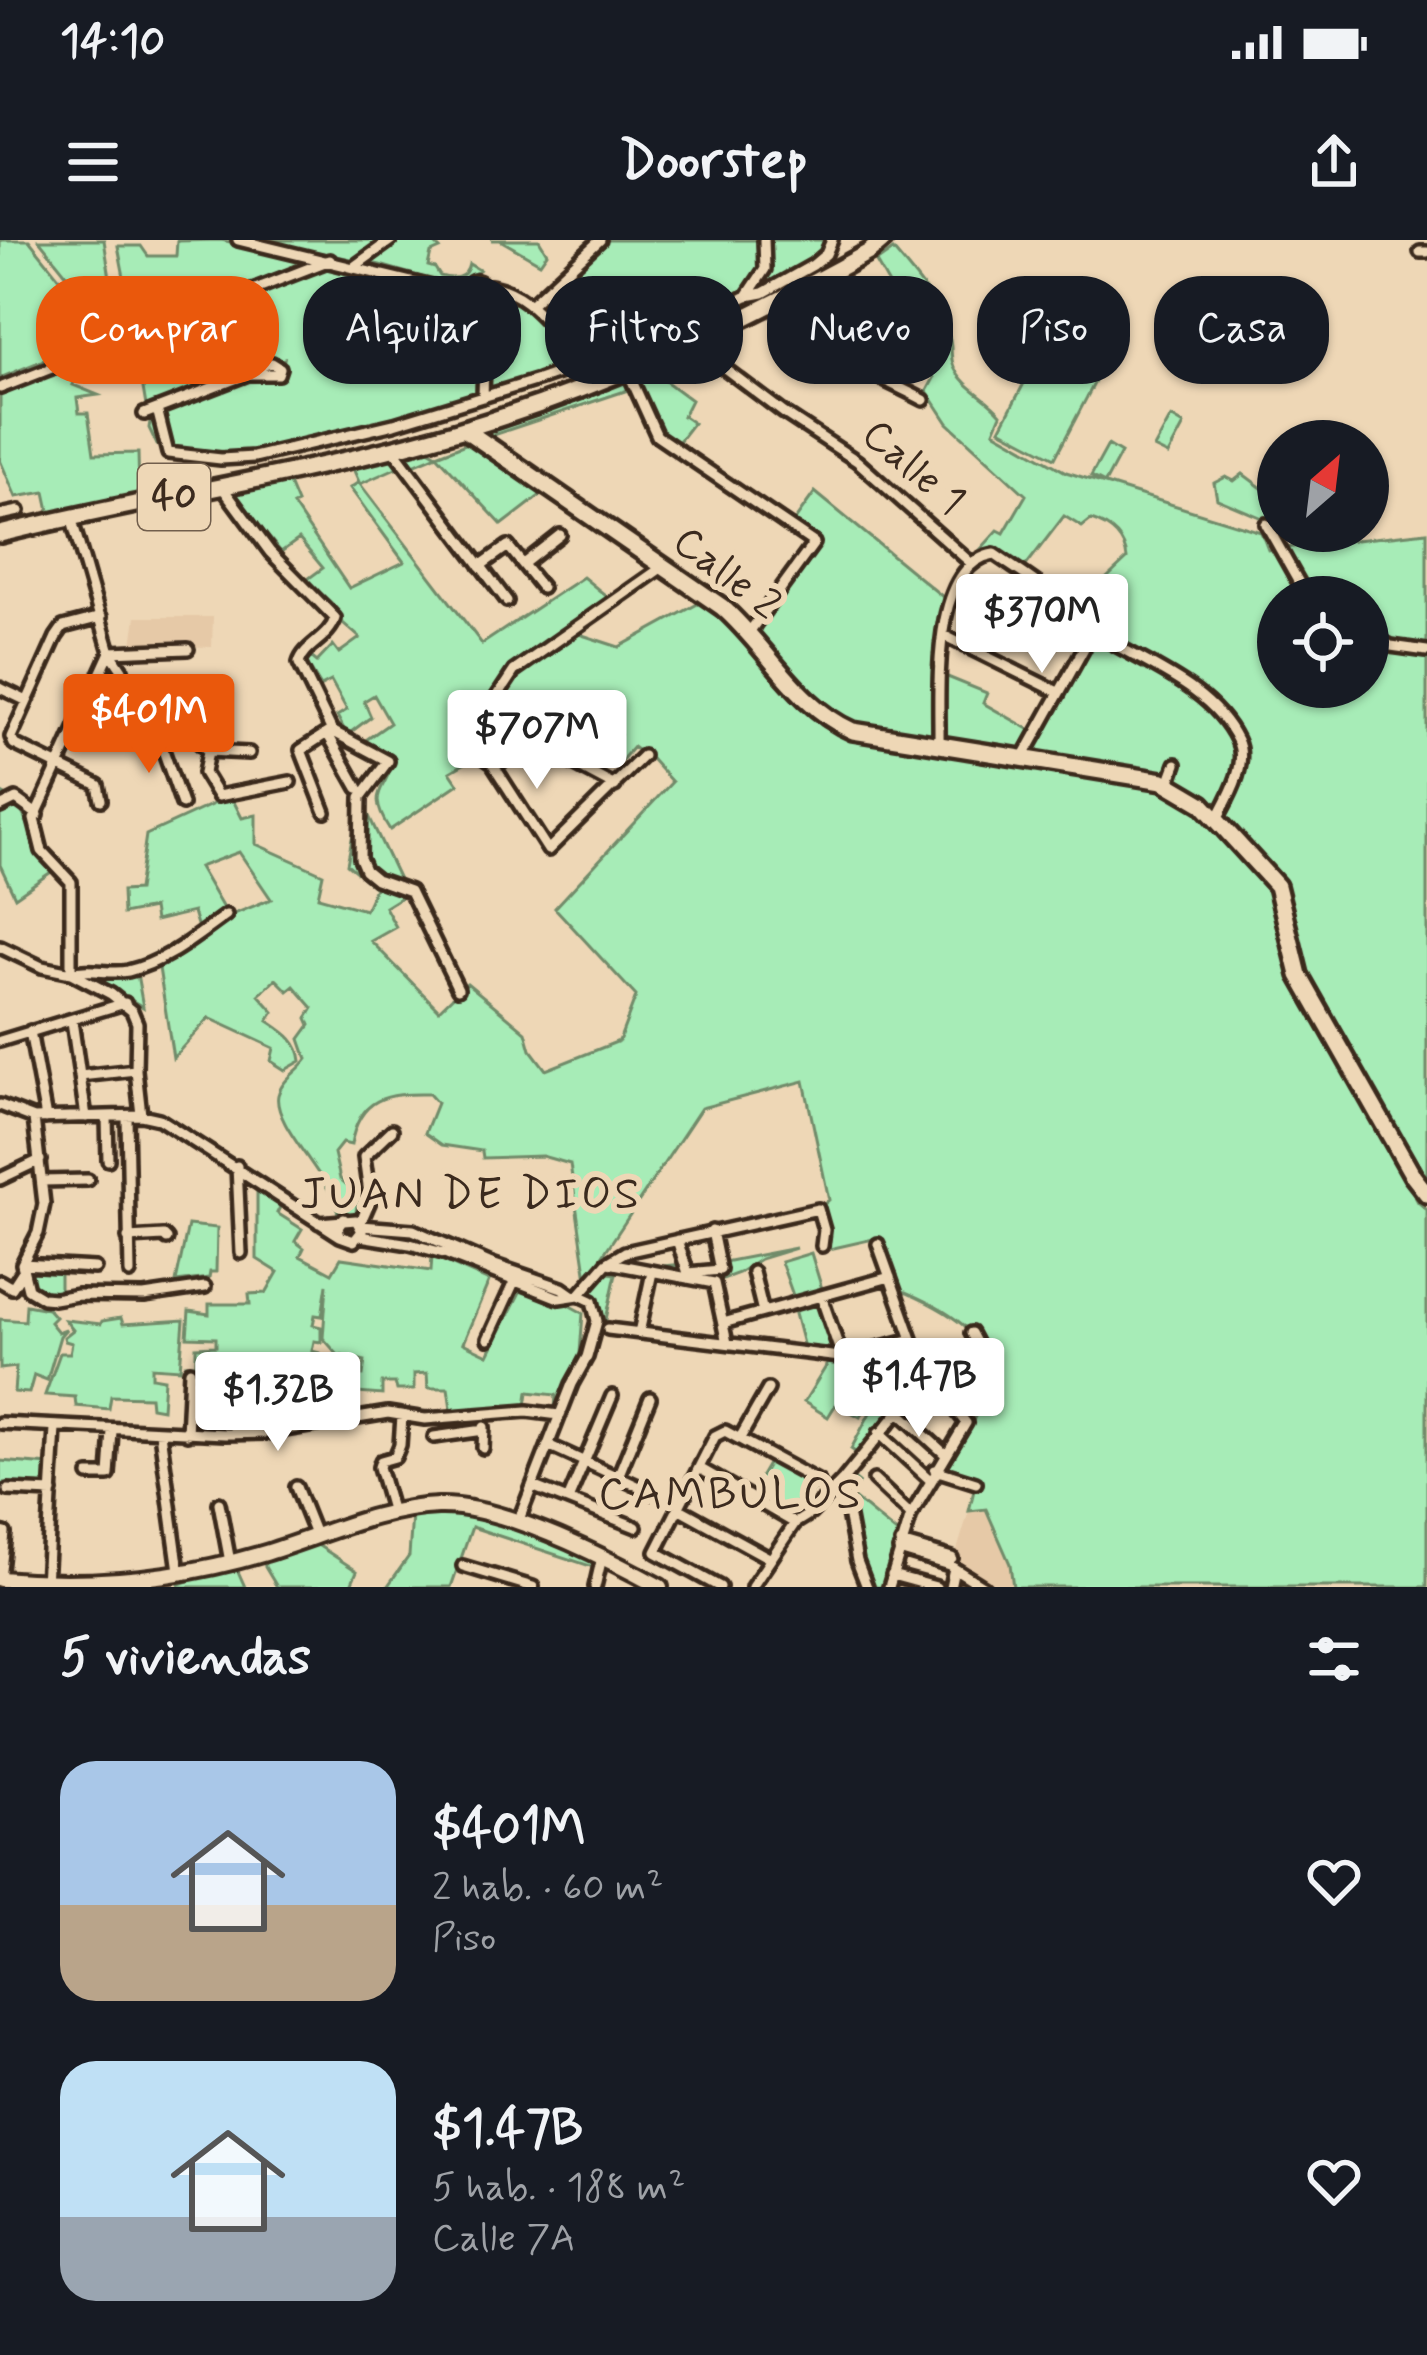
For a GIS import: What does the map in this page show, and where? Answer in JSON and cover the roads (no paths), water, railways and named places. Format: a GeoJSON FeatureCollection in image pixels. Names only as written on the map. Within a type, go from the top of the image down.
{"type":"FeatureCollection","features":[{"type":"Feature","properties":{"kind":"main road","name":"40"},"geometry":{"type":"LineString","coordinates":[[827,276],[883,240]]}},
{"type":"Feature","properties":{"kind":"main road","name":"40"},"geometry":{"type":"LineString","coordinates":[[0,534],[392,448],[464,429],[593,384]]}},
{"type":"Feature","properties":{"kind":"main road","name":"Calle 2"},"geometry":{"type":"LineString","coordinates":[[464,429],[722,607],[750,631],[804,699],[836,724],[853,731],[1169,783]]}},
{"type":"Feature","properties":{"kind":"main road"},"geometry":{"type":"LineString","coordinates":[[1169,783],[1217,819],[1277,886],[1299,975],[1427,1194]]}},
{"type":"Feature","properties":{"kind":"main road"},"geometry":{"type":"LineString","coordinates":[[0,1579],[74,1585],[173,1579],[392,1513],[444,1506],[518,1522],[660,1587]]}},
{"type":"Feature","properties":{"kind":"street"},"geometry":{"type":"LineString","coordinates":[[238,240],[393,276]]}},
{"type":"Feature","properties":{"kind":"street"},"geometry":{"type":"LineString","coordinates":[[355,266],[391,240]]}},
{"type":"Feature","properties":{"kind":"street"},"geometry":{"type":"LineString","coordinates":[[531,304],[600,240]]}},
{"type":"Feature","properties":{"kind":"street"},"geometry":{"type":"LineString","coordinates":[[747,296],[765,269],[764,240]]}},
{"type":"Feature","properties":{"kind":"street"},"geometry":{"type":"LineString","coordinates":[[743,298],[763,293],[813,265],[826,254],[832,240]]}},
{"type":"Feature","properties":{"kind":"street"},"geometry":{"type":"LineString","coordinates":[[3,386],[331,260]]}},
{"type":"Feature","properties":{"kind":"street"},"geometry":{"type":"LineString","coordinates":[[521,299],[545,319]]}},
{"type":"Feature","properties":{"kind":"street"},"geometry":{"type":"LineString","coordinates":[[157,409],[168,453],[221,459],[293,449],[545,376]]}},
{"type":"Feature","properties":{"kind":"street","name":"Calle 1"},"geometry":{"type":"LineString","coordinates":[[743,383],[857,461],[972,564]]}},
{"type":"Feature","properties":{"kind":"street"},"geometry":{"type":"LineString","coordinates":[[144,414],[222,384]]}},
{"type":"Feature","properties":{"kind":"street"},"geometry":{"type":"LineString","coordinates":[[483,384],[483,397]]}},
{"type":"Feature","properties":{"kind":"street"},"geometry":{"type":"LineString","coordinates":[[633,384],[657,436],[814,543],[750,631]]}},
{"type":"Feature","properties":{"kind":"street"},"geometry":{"type":"LineString","coordinates":[[891,384],[924,400]]}},
{"type":"Feature","properties":{"kind":"street"},"geometry":{"type":"LineString","coordinates":[[392,448],[507,601]]}},
{"type":"Feature","properties":{"kind":"street"},"geometry":{"type":"LineString","coordinates":[[221,487],[270,552],[335,618],[331,630],[298,659],[358,788]]}},
{"type":"Feature","properties":{"kind":"street"},"geometry":{"type":"LineString","coordinates":[[0,515],[19,511]]}},
{"type":"Feature","properties":{"kind":"street"},"geometry":{"type":"LineString","coordinates":[[71,517],[140,738],[148,741],[170,724],[179,724],[208,751],[249,753]]}},
{"type":"Feature","properties":{"kind":"street"},"geometry":{"type":"LineString","coordinates":[[523,564],[560,535]]}},
{"type":"Feature","properties":{"kind":"street"},"geometry":{"type":"LineString","coordinates":[[480,566],[508,546],[542,588]]}},
{"type":"Feature","properties":{"kind":"street"},"geometry":{"type":"LineString","coordinates":[[939,745],[946,603],[972,564],[994,554],[1053,595],[1093,632],[1176,679],[1214,708],[1240,752],[1234,787],[1217,819]]}},
{"type":"Feature","properties":{"kind":"street"},"geometry":{"type":"LineString","coordinates":[[643,756],[548,850],[492,763],[470,747],[471,736],[514,671],[661,568]]}},
{"type":"Feature","properties":{"kind":"street"},"geometry":{"type":"LineString","coordinates":[[59,766],[12,741],[63,627],[101,617]]}},
{"type":"Feature","properties":{"kind":"street"},"geometry":{"type":"LineString","coordinates":[[1022,756],[1093,632]]}},
{"type":"Feature","properties":{"kind":"street"},"geometry":{"type":"LineString","coordinates":[[945,635],[1058,692]]}},
{"type":"Feature","properties":{"kind":"street"},"geometry":{"type":"LineString","coordinates":[[1389,645],[1427,650]]}},
{"type":"Feature","properties":{"kind":"street"},"geometry":{"type":"LineString","coordinates":[[110,652],[188,649]]}},
{"type":"Feature","properties":{"kind":"street"},"geometry":{"type":"LineString","coordinates":[[71,973],[71,882],[41,851],[34,819],[110,652]]}},
{"type":"Feature","properties":{"kind":"street"},"geometry":{"type":"LineString","coordinates":[[0,688],[27,701]]}},
{"type":"Feature","properties":{"kind":"street"},"geometry":{"type":"LineString","coordinates":[[325,812],[301,750],[330,732]]}},
{"type":"Feature","properties":{"kind":"street"},"geometry":{"type":"LineString","coordinates":[[330,732],[388,761],[361,796],[361,858],[365,870],[376,879],[410,891],[458,989]]}},
{"type":"Feature","properties":{"kind":"street"},"geometry":{"type":"LineString","coordinates":[[157,733],[182,804]]}},
{"type":"Feature","properties":{"kind":"street"},"geometry":{"type":"LineString","coordinates":[[0,739],[98,785],[100,800]]}},
{"type":"Feature","properties":{"kind":"street"},"geometry":{"type":"LineString","coordinates":[[208,751],[204,773],[218,796],[290,782]]}},
{"type":"Feature","properties":{"kind":"street"},"geometry":{"type":"LineString","coordinates":[[492,763],[553,753],[615,786]]}},
{"type":"Feature","properties":{"kind":"street"},"geometry":{"type":"LineString","coordinates":[[1169,783],[1177,764]]}},
{"type":"Feature","properties":{"kind":"street"},"geometry":{"type":"LineString","coordinates":[[0,807],[16,799],[38,814]]}},
{"type":"Feature","properties":{"kind":"street"},"geometry":{"type":"LineString","coordinates":[[71,973],[86,968],[124,972],[170,955],[226,915]]}},
{"type":"Feature","properties":{"kind":"street"},"geometry":{"type":"LineString","coordinates":[[0,947],[42,967],[71,973],[125,1003],[137,1023],[142,1115]]}},
{"type":"Feature","properties":{"kind":"street"},"geometry":{"type":"LineString","coordinates":[[0,1041],[125,1003]]}},
{"type":"Feature","properties":{"kind":"street"},"geometry":{"type":"LineString","coordinates":[[72,1021],[86,1117]]}},
{"type":"Feature","properties":{"kind":"street"},"geometry":{"type":"LineString","coordinates":[[30,1031],[46,1118]]}},
{"type":"Feature","properties":{"kind":"street"},"geometry":{"type":"LineString","coordinates":[[80,1076],[136,1070]]}},
{"type":"Feature","properties":{"kind":"street"},"geometry":{"type":"LineString","coordinates":[[0,1106],[34,1118],[142,1115],[159,1119],[350,1242],[370,1201],[364,1157],[392,1130]]}},
{"type":"Feature","properties":{"kind":"street"},"geometry":{"type":"LineString","coordinates":[[106,1117],[108,1160]]}},
{"type":"Feature","properties":{"kind":"street"},"geometry":{"type":"LineString","coordinates":[[0,1281],[12,1288],[41,1223],[42,1181],[34,1118]]}},
{"type":"Feature","properties":{"kind":"street"},"geometry":{"type":"LineString","coordinates":[[127,1118],[130,1273]]}},
{"type":"Feature","properties":{"kind":"street"},"geometry":{"type":"LineString","coordinates":[[0,1179],[40,1160]]}},
{"type":"Feature","properties":{"kind":"street"},"geometry":{"type":"LineString","coordinates":[[237,1166],[241,1253]]}},
{"type":"Feature","properties":{"kind":"street"},"geometry":{"type":"LineString","coordinates":[[42,1181],[88,1180]]}},
{"type":"Feature","properties":{"kind":"street"},"geometry":{"type":"LineString","coordinates":[[319,1223],[353,1218],[360,1229],[429,1249],[559,1298],[576,1295],[626,1252],[818,1209],[824,1230],[822,1246]]}},
{"type":"Feature","properties":{"kind":"street"},"geometry":{"type":"LineString","coordinates":[[340,1236],[338,1226],[344,1219]]}},
{"type":"Feature","properties":{"kind":"street"},"geometry":{"type":"LineString","coordinates":[[360,1229],[413,1230],[592,1301],[597,1312],[587,1357],[518,1522]]}},
{"type":"Feature","properties":{"kind":"street"},"geometry":{"type":"LineString","coordinates":[[677,1240],[688,1273],[720,1270],[712,1232]]}},
{"type":"Feature","properties":{"kind":"street"},"geometry":{"type":"LineString","coordinates":[[128,1238],[167,1239]]}},
{"type":"Feature","properties":{"kind":"street"},"geometry":{"type":"LineString","coordinates":[[878,1244],[924,1372],[965,1423],[911,1515],[890,1581],[936,1587]]}},
{"type":"Feature","properties":{"kind":"street"},"geometry":{"type":"LineString","coordinates":[[608,1263],[714,1283],[727,1343]]}},
{"type":"Feature","properties":{"kind":"street"},"geometry":{"type":"LineString","coordinates":[[22,1267],[95,1268]]}},
{"type":"Feature","properties":{"kind":"street"},"geometry":{"type":"LineString","coordinates":[[22,1267],[28,1289],[54,1299],[132,1297],[205,1287]]}},
{"type":"Feature","properties":{"kind":"street"},"geometry":{"type":"LineString","coordinates":[[639,1333],[652,1272]]}},
{"type":"Feature","properties":{"kind":"street"},"geometry":{"type":"LineString","coordinates":[[753,1272],[763,1312]]}},
{"type":"Feature","properties":{"kind":"street"},"geometry":{"type":"LineString","coordinates":[[723,1323],[890,1277]]}},
{"type":"Feature","properties":{"kind":"street"},"geometry":{"type":"LineString","coordinates":[[488,1339],[514,1282]]}},
{"type":"Feature","properties":{"kind":"street"},"geometry":{"type":"LineString","coordinates":[[821,1296],[842,1357]]}},
{"type":"Feature","properties":{"kind":"street"},"geometry":{"type":"LineString","coordinates":[[608,1329],[842,1357],[924,1372]]}},
{"type":"Feature","properties":{"kind":"street"},"geometry":{"type":"LineString","coordinates":[[958,1413],[986,1376],[987,1364],[971,1334]]}},
{"type":"Feature","properties":{"kind":"street"},"geometry":{"type":"LineString","coordinates":[[842,1357],[912,1340]]}},
{"type":"Feature","properties":{"kind":"street"},"geometry":{"type":"LineString","coordinates":[[234,1434],[236,1365]]}},
{"type":"Feature","properties":{"kind":"street"},"geometry":{"type":"LineString","coordinates":[[321,1367],[324,1424]]}},
{"type":"Feature","properties":{"kind":"street"},"geometry":{"type":"LineString","coordinates":[[187,1434],[190,1371]]}},
{"type":"Feature","properties":{"kind":"street"},"geometry":{"type":"LineString","coordinates":[[752,1587],[795,1523],[842,1480],[924,1372]]}},
{"type":"Feature","properties":{"kind":"street"},"geometry":{"type":"LineString","coordinates":[[740,1438],[768,1389]]}},
{"type":"Feature","properties":{"kind":"street"},"geometry":{"type":"LineString","coordinates":[[568,1500],[612,1396]]}},
{"type":"Feature","properties":{"kind":"street"},"geometry":{"type":"LineString","coordinates":[[619,1474],[650,1398]]}},
{"type":"Feature","properties":{"kind":"street"},"geometry":{"type":"LineString","coordinates":[[0,1423],[234,1434],[388,1414],[425,1419],[527,1411],[560,1415]]}},
{"type":"Feature","properties":{"kind":"street"},"geometry":{"type":"LineString","coordinates":[[898,1411],[946,1455]]}},
{"type":"Feature","properties":{"kind":"street"},"geometry":{"type":"LineString","coordinates":[[392,1513],[380,1467],[381,1461],[398,1451],[401,1416]]}},
{"type":"Feature","properties":{"kind":"street"},"geometry":{"type":"LineString","coordinates":[[483,1448],[485,1416]]}},
{"type":"Feature","properties":{"kind":"street"},"geometry":{"type":"LineString","coordinates":[[46,1584],[55,1428]]}},
{"type":"Feature","properties":{"kind":"street"},"geometry":{"type":"LineString","coordinates":[[434,1437],[484,1430]]}},
{"type":"Feature","properties":{"kind":"street"},"geometry":{"type":"LineString","coordinates":[[89,1475],[109,1475],[112,1431]]}},
{"type":"Feature","properties":{"kind":"street"},"geometry":{"type":"LineString","coordinates":[[720,1587],[656,1552],[720,1432],[820,1482]]}},
{"type":"Feature","properties":{"kind":"street"},"geometry":{"type":"LineString","coordinates":[[160,1433],[173,1579]]}},
{"type":"Feature","properties":{"kind":"street"},"geometry":{"type":"LineString","coordinates":[[879,1433],[932,1475],[976,1483]]}},
{"type":"Feature","properties":{"kind":"street"},"geometry":{"type":"LineString","coordinates":[[548,1445],[653,1493]]}},
{"type":"Feature","properties":{"kind":"street"},"geometry":{"type":"LineString","coordinates":[[848,1449],[859,1457]]}},
{"type":"Feature","properties":{"kind":"street"},"geometry":{"type":"LineString","coordinates":[[699,1468],[795,1523]]}},
{"type":"Feature","properties":{"kind":"street"},"geometry":{"type":"LineString","coordinates":[[842,1480],[857,1561],[867,1587]]}},
{"type":"Feature","properties":{"kind":"street"},"geometry":{"type":"LineString","coordinates":[[874,1480],[911,1515]]}},
{"type":"Feature","properties":{"kind":"street"},"geometry":{"type":"LineString","coordinates":[[532,1486],[636,1527]]}},
{"type":"Feature","properties":{"kind":"street"},"geometry":{"type":"LineString","coordinates":[[296,1487],[316,1538]]}},
{"type":"Feature","properties":{"kind":"street"},"geometry":{"type":"LineString","coordinates":[[8,1490],[52,1492]]}},
{"type":"Feature","properties":{"kind":"street"},"geometry":{"type":"LineString","coordinates":[[219,1503],[230,1562]]}},
{"type":"Feature","properties":{"kind":"street"},"geometry":{"type":"LineString","coordinates":[[677,1508],[769,1558]]}},
{"type":"Feature","properties":{"kind":"street"},"geometry":{"type":"LineString","coordinates":[[0,1532],[5,1533],[0,1579]]}},
{"type":"Feature","properties":{"kind":"street"},"geometry":{"type":"LineString","coordinates":[[900,1546],[953,1563],[984,1587]]}},
{"type":"Feature","properties":{"kind":"street"},"geometry":{"type":"LineString","coordinates":[[598,1586],[602,1557]]}},
{"type":"Feature","properties":{"kind":"street"},"geometry":{"type":"LineString","coordinates":[[950,1587],[953,1563]]}},
{"type":"Feature","properties":{"kind":"street"},"geometry":{"type":"LineString","coordinates":[[464,1566],[533,1587]]}},
{"type":"Feature","properties":{"kind":"district","name":"JUAN DE DIOS"},"geometry":{"type":"Point","coordinates":[471,1195]}},
{"type":"Feature","properties":{"kind":"district","name":"CAMBULOS"},"geometry":{"type":"Point","coordinates":[731,1495]}}]}
